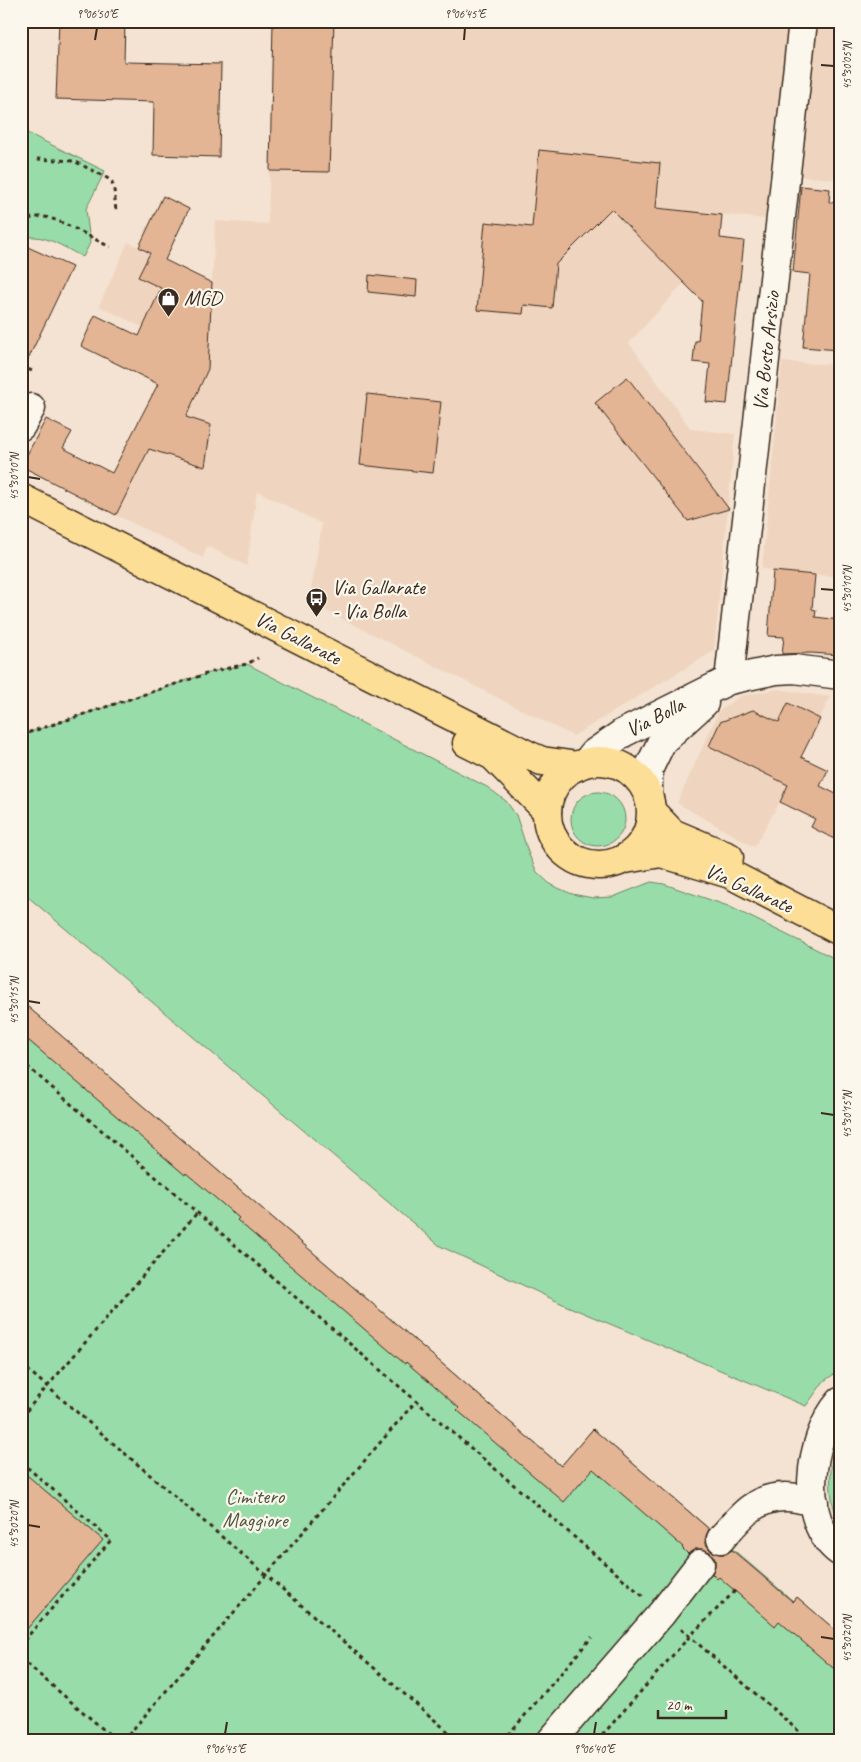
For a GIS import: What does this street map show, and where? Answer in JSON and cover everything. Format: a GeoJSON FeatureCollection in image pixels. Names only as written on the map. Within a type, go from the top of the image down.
{"type":"FeatureCollection","features":[{"type":"Feature","properties":{"kind":"main road","name":"Via Gallarate"},"geometry":{"type":"LineString","coordinates":[[21,498],[530,756],[542,761],[582,764],[605,761],[622,766],[636,776],[650,802],[672,833],[744,864],[840,911]]}},
{"type":"Feature","properties":{"kind":"main road","name":"Via Gallarate"},"geometry":{"type":"LineString","coordinates":[[21,518],[493,756],[547,811]]}},
{"type":"Feature","properties":{"kind":"main road","name":"Via Gallarate"},"geometry":{"type":"LineString","coordinates":[[582,764],[566,773],[556,784],[550,796],[547,811],[549,829],[553,838],[564,852],[572,858],[599,866],[625,859],[661,853],[730,874],[840,931]]}},
{"type":"Feature","properties":{"kind":"main road","name":"Via Gallarate"},"geometry":{"type":"LineString","coordinates":[[625,859],[645,839],[651,822],[650,802]]}},
{"type":"Feature","properties":{"kind":"street","name":"Via Busto Arsizio"},"geometry":{"type":"LineString","coordinates":[[729,680],[804,21]]}},
{"type":"Feature","properties":{"kind":"street","name":"Via Bolla"},"geometry":{"type":"LineString","coordinates":[[582,764],[623,733],[729,680],[776,670],[840,675]]}},
{"type":"Feature","properties":{"kind":"street","name":"Via Bolla"},"geometry":{"type":"LineString","coordinates":[[650,802],[648,770],[662,741],[729,680]]}},
{"type":"Feature","properties":{"kind":"street"},"geometry":{"type":"LineString","coordinates":[[840,1402],[832,1411],[819,1441],[814,1462],[813,1483],[818,1521],[824,1536],[840,1552]]}},
{"type":"Feature","properties":{"kind":"street"},"geometry":{"type":"LineString","coordinates":[[720,1539],[744,1512],[762,1501],[786,1497],[814,1502]]}},
{"type":"Feature","properties":{"kind":"street"},"geometry":{"type":"LineString","coordinates":[[551,1741],[662,1613],[700,1564]]}},
{"type":"Feature","properties":{"kind":"path"},"geometry":{"type":"LineString","coordinates":[[37,159],[74,161],[107,178],[112,182],[114,189],[116,212]]}},
{"type":"Feature","properties":{"kind":"path"},"geometry":{"type":"LineString","coordinates":[[21,222],[34,217],[49,218],[110,247]]}},
{"type":"Feature","properties":{"kind":"path"},"geometry":{"type":"LineString","coordinates":[[21,366],[32,371]]}},
{"type":"Feature","properties":{"kind":"path"},"geometry":{"type":"LineString","coordinates":[[21,735],[216,671],[247,664],[258,658]]}},
{"type":"Feature","properties":{"kind":"path"},"geometry":{"type":"LineString","coordinates":[[21,1061],[810,1741]]}},
{"type":"Feature","properties":{"kind":"path"},"geometry":{"type":"LineString","coordinates":[[21,1417],[197,1213]]}},
{"type":"Feature","properties":{"kind":"path"},"geometry":{"type":"LineString","coordinates":[[21,1364],[459,1741]]}},
{"type":"Feature","properties":{"kind":"path"},"geometry":{"type":"LineString","coordinates":[[124,1741],[416,1401]]}},
{"type":"Feature","properties":{"kind":"path"},"geometry":{"type":"LineString","coordinates":[[21,1462],[111,1540],[21,1644]]}},
{"type":"Feature","properties":{"kind":"path"},"geometry":{"type":"LineString","coordinates":[[597,1741],[689,1637],[735,1591]]}},
{"type":"Feature","properties":{"kind":"path"},"geometry":{"type":"LineString","coordinates":[[503,1741],[592,1637]]}},
{"type":"Feature","properties":{"kind":"path"},"geometry":{"type":"LineString","coordinates":[[21,1659],[117,1741]]}},
{"type":"Feature","properties":{"kind":"shaded area"},"geometry":{"type":"Polygon","coordinates":[[[273,21],[797,21],[777,220],[616,204],[611,209],[684,283],[629,343],[691,429],[735,434],[714,651],[573,736],[309,602],[322,524],[257,491],[247,566],[207,546],[203,558],[116,515],[177,396],[193,402],[208,369],[209,360],[99,306],[128,242],[212,283],[215,221],[268,224],[273,21]]]}},
{"type":"Feature","properties":{"kind":"shaded area"},"geometry":{"type":"Polygon","coordinates":[[[807,21],[840,21],[840,180],[789,175],[807,21]]]}},
{"type":"Feature","properties":{"kind":"shaded area"},"geometry":{"type":"Polygon","coordinates":[[[782,362],[840,365],[840,577],[773,571],[762,568],[782,362]]]}},
{"type":"Feature","properties":{"kind":"shaded area"},"geometry":{"type":"Polygon","coordinates":[[[778,689],[830,697],[780,802],[754,847],[677,803],[719,711],[740,696],[778,689]]]}},
{"type":"Feature","properties":{"kind":"green space"},"geometry":{"type":"Polygon","coordinates":[[[21,130],[105,171],[86,209],[90,243],[83,257],[45,239],[29,237],[21,239],[21,130]]]}},
{"type":"Feature","properties":{"kind":"green space"},"geometry":{"type":"Polygon","coordinates":[[[247,664],[487,787],[506,801],[516,815],[529,855],[537,872],[551,885],[572,894],[593,898],[613,897],[651,882],[664,884],[728,906],[840,961],[840,1370],[824,1381],[806,1406],[567,1306],[440,1246],[21,891],[21,735],[215,671],[247,664]]]}},
{"type":"Feature","properties":{"kind":"green space"},"geometry":{"type":"Polygon","coordinates":[[[598,792],[608,794],[617,800],[623,809],[625,819],[623,829],[617,838],[608,844],[598,846],[588,844],[579,838],[573,829],[571,819],[573,809],[579,800],[588,794],[598,792]]]}},
{"type":"Feature","properties":{"kind":"green space","name":"Cimitero Maggiore"},"geometry":{"type":"Polygon","coordinates":[[[21,1001],[561,1466],[593,1429],[793,1601],[797,1597],[840,1634],[840,1741],[21,1741],[21,1001]]]}},
{"type":"Feature","properties":{"kind":"green space"},"geometry":{"type":"Polygon","coordinates":[[[839,1431],[840,1525],[833,1502],[830,1478],[839,1431]]]}},
{"type":"Feature","properties":{"kind":"building"},"geometry":{"type":"Polygon","coordinates":[[[59,21],[125,21],[124,62],[221,64],[219,157],[153,155],[154,102],[56,99],[59,21]]]}},
{"type":"Feature","properties":{"kind":"building"},"geometry":{"type":"Polygon","coordinates":[[[273,21],[334,21],[329,172],[270,171],[273,21]]]}},
{"type":"Feature","properties":{"kind":"building"},"geometry":{"type":"Polygon","coordinates":[[[539,150],[660,163],[656,208],[722,215],[720,238],[744,241],[727,404],[706,402],[710,364],[693,362],[695,341],[698,341],[702,301],[611,209],[556,264],[552,308],[524,305],[523,314],[477,310],[485,222],[532,227],[539,150]]]}},
{"type":"Feature","properties":{"kind":"building"},"geometry":{"type":"Polygon","coordinates":[[[801,186],[830,189],[829,202],[840,203],[840,333],[838,350],[803,347],[810,274],[793,272],[801,186]]]}},
{"type":"Feature","properties":{"kind":"building"},"geometry":{"type":"Polygon","coordinates":[[[163,196],[189,209],[165,260],[212,283],[208,369],[186,417],[211,425],[205,467],[149,449],[116,515],[21,466],[46,419],[72,432],[63,448],[112,473],[158,384],[81,346],[95,315],[139,336],[161,288],[138,277],[150,253],[139,247],[163,196]]]}},
{"type":"Feature","properties":{"kind":"building"},"geometry":{"type":"Polygon","coordinates":[[[21,244],[72,267],[21,374],[21,244]]]}},
{"type":"Feature","properties":{"kind":"building"},"geometry":{"type":"Polygon","coordinates":[[[369,275],[417,280],[416,297],[368,292],[369,275]]]}},
{"type":"Feature","properties":{"kind":"building"},"geometry":{"type":"Polygon","coordinates":[[[627,377],[729,509],[688,521],[595,403],[627,377]]]}},
{"type":"Feature","properties":{"kind":"building"},"geometry":{"type":"Polygon","coordinates":[[[367,394],[441,402],[433,473],[360,465],[367,394]]]}},
{"type":"Feature","properties":{"kind":"building"},"geometry":{"type":"Polygon","coordinates":[[[773,571],[815,575],[812,609],[816,610],[815,617],[840,620],[840,655],[782,654],[784,637],[768,636],[773,571]]]}},
{"type":"Feature","properties":{"kind":"building"},"geometry":{"type":"Polygon","coordinates":[[[788,703],[820,719],[801,757],[828,770],[820,786],[840,796],[840,842],[811,827],[815,819],[780,802],[788,785],[709,746],[720,722],[753,710],[779,722],[788,703]]]}},
{"type":"Feature","properties":{"kind":"building"},"geometry":{"type":"Polygon","coordinates":[[[21,1001],[561,1466],[593,1429],[709,1529],[706,1536],[706,1544],[711,1551],[726,1554],[732,1550],[793,1602],[797,1597],[840,1634],[840,1674],[779,1621],[775,1626],[719,1577],[717,1579],[712,1574],[715,1559],[710,1552],[695,1549],[688,1554],[683,1547],[593,1469],[564,1502],[457,1410],[459,1408],[406,1362],[405,1364],[237,1220],[239,1218],[186,1173],[185,1175],[21,1034],[21,1001]]]}},
{"type":"Feature","properties":{"kind":"building"},"geometry":{"type":"Polygon","coordinates":[[[21,1470],[103,1540],[21,1636],[21,1470]]]}},
{"type":"Feature","properties":{"kind":"place","name":"MGD"},"geometry":{"type":"Point","coordinates":[168,317]}},
{"type":"Feature","properties":{"kind":"place","name":"Via Gallarate - Via Bolla"},"geometry":{"type":"Point","coordinates":[316,618]}}]}
